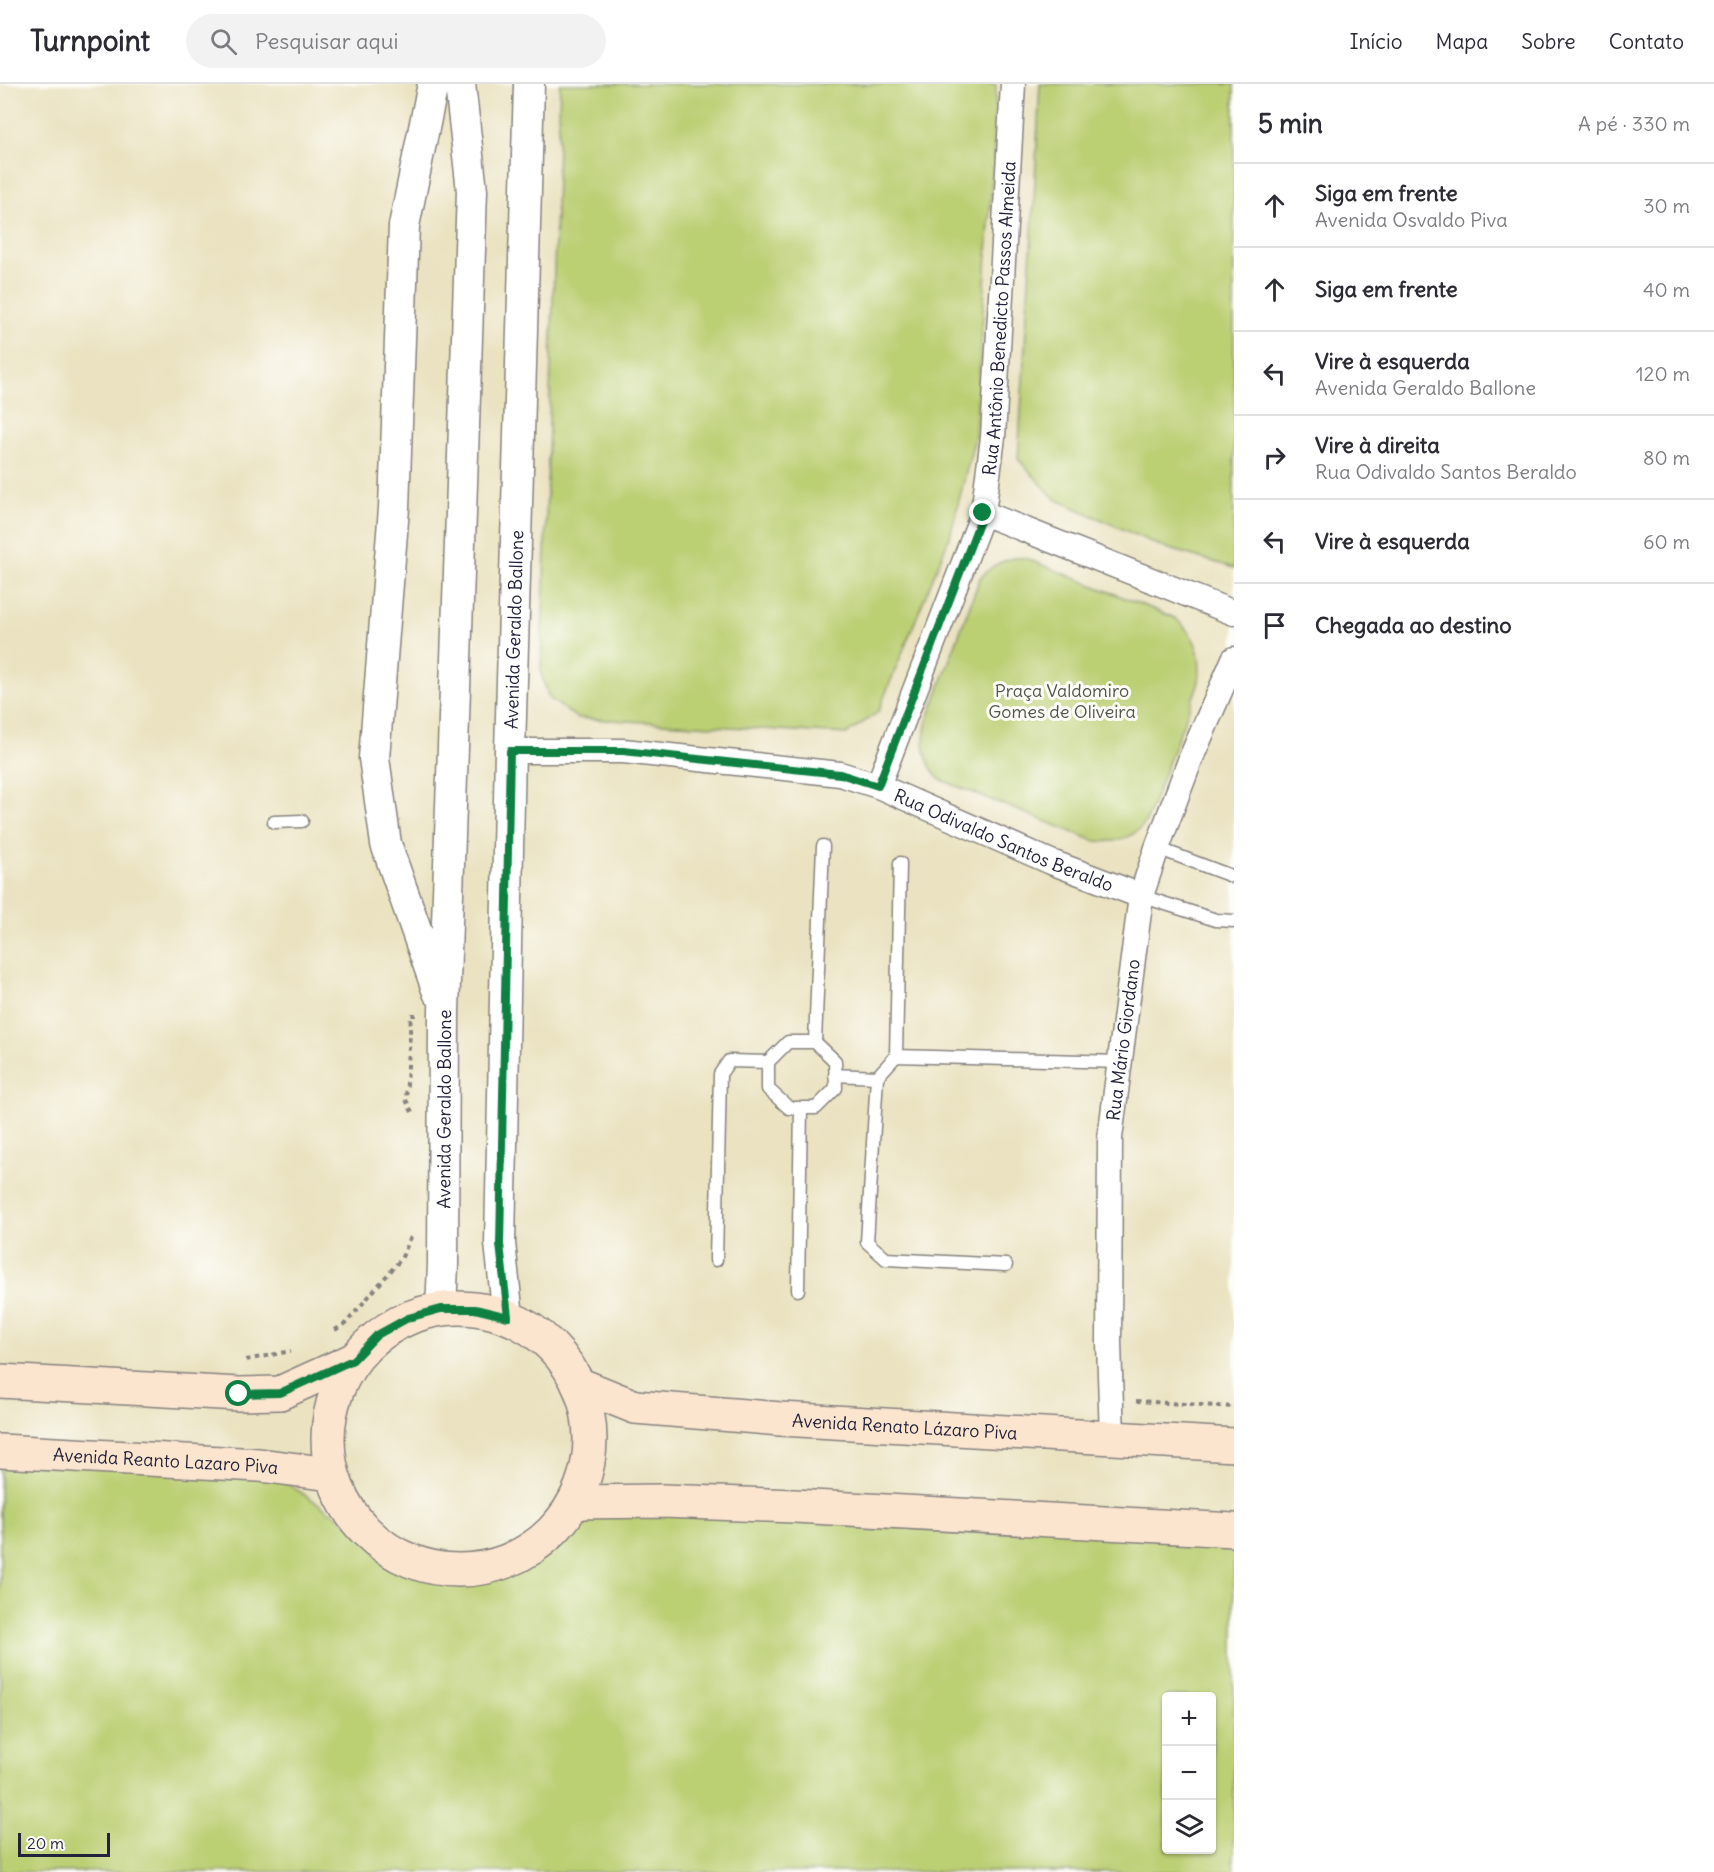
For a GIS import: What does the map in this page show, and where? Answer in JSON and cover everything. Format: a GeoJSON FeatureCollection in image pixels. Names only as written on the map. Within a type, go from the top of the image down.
{"type":"FeatureCollection","features":[{"type":"Feature","properties":{"kind":"main road"},"geometry":{"type":"LineString","coordinates":[[441,1309],[475,1309],[508,1317],[549,1344],[578,1384],[587,1412],[590,1443],[586,1474],[574,1502],[554,1530],[526,1551],[495,1565],[460,1570],[426,1566],[394,1554],[366,1533],[344,1506],[331,1474],[328,1414],[353,1360],[377,1335],[408,1318],[441,1309]]}},
{"type":"Feature","properties":{"kind":"main road"},"geometry":{"type":"LineString","coordinates":[[0,1381],[239,1394],[280,1393],[353,1360]]}},
{"type":"Feature","properties":{"kind":"main road","name":"Avenida Renato Lázaro Piva"},"geometry":{"type":"LineString","coordinates":[[578,1384],[635,1407],[781,1419],[1234,1445]]}},
{"type":"Feature","properties":{"kind":"main road","name":"Avenida Reanto Lazaro Piva"},"geometry":{"type":"LineString","coordinates":[[0,1451],[259,1465],[331,1474]]}},
{"type":"Feature","properties":{"kind":"main road"},"geometry":{"type":"LineString","coordinates":[[574,1502],[663,1501],[794,1506],[1234,1530]]}},
{"type":"Feature","properties":{"kind":"street"},"geometry":{"type":"LineString","coordinates":[[433,84],[404,226],[394,508],[374,758],[386,844],[444,1013]]}},
{"type":"Feature","properties":{"kind":"street","name":"Avenida Geraldo Ballone"},"geometry":{"type":"LineString","coordinates":[[441,1309],[444,1013],[472,191],[460,84]]}},
{"type":"Feature","properties":{"kind":"street","name":"Avenida Geraldo Ballone"},"geometry":{"type":"LineString","coordinates":[[508,1317],[500,1244],[510,751],[529,84]]}},
{"type":"Feature","properties":{"kind":"street","name":"Rua Antônio Benedicto Passos Almeida"},"geometry":{"type":"LineString","coordinates":[[878,786],[983,513],[993,437],[1013,84]]}},
{"type":"Feature","properties":{"kind":"street"},"geometry":{"type":"LineString","coordinates":[[983,513],[1234,613]]}},
{"type":"Feature","properties":{"kind":"street","name":"Rua Mário Giordano"},"geometry":{"type":"LineString","coordinates":[[1112,1439],[1108,1342],[1110,1138],[1141,896],[1191,758],[1234,659]]}},
{"type":"Feature","properties":{"kind":"street","name":"Rua Odivaldo Santos Beraldo"},"geometry":{"type":"LineString","coordinates":[[510,751],[623,751],[840,774],[878,786],[1051,862],[1141,896]]}},
{"type":"Feature","properties":{"kind":"lane"},"geometry":{"type":"LineString","coordinates":[[274,822],[302,821]]}},
{"type":"Feature","properties":{"kind":"lane"},"geometry":{"type":"LineString","coordinates":[[815,1042],[823,846]]}},
{"type":"Feature","properties":{"kind":"lane"},"geometry":{"type":"LineString","coordinates":[[1157,848],[1234,877]]}},
{"type":"Feature","properties":{"kind":"lane"},"geometry":{"type":"LineString","coordinates":[[900,863],[896,1056],[877,1077],[867,1242],[886,1259],[1006,1265]]}},
{"type":"Feature","properties":{"kind":"lane"},"geometry":{"type":"LineString","coordinates":[[1141,896],[1216,920],[1234,921]]}},
{"type":"Feature","properties":{"kind":"lane"},"geometry":{"type":"LineString","coordinates":[[788,1042],[815,1042],[835,1061],[836,1088],[816,1108],[789,1108],[768,1089],[768,1062],[788,1042]]}},
{"type":"Feature","properties":{"kind":"lane"},"geometry":{"type":"LineString","coordinates":[[896,1056],[1120,1062]]}},
{"type":"Feature","properties":{"kind":"lane"},"geometry":{"type":"LineString","coordinates":[[716,1260],[720,1074],[729,1061],[768,1062]]}},
{"type":"Feature","properties":{"kind":"lane"},"geometry":{"type":"LineString","coordinates":[[835,1075],[877,1077]]}},
{"type":"Feature","properties":{"kind":"lane"},"geometry":{"type":"LineString","coordinates":[[798,1290],[801,1108]]}},
{"type":"Feature","properties":{"kind":"path"},"geometry":{"type":"LineString","coordinates":[[415,1118],[406,1100],[411,1015],[444,1013]]}},
{"type":"Feature","properties":{"kind":"path"},"geometry":{"type":"LineString","coordinates":[[330,1335],[346,1323],[401,1259],[413,1233]]}},
{"type":"Feature","properties":{"kind":"path"},"geometry":{"type":"LineString","coordinates":[[235,1362],[302,1348]]}},
{"type":"Feature","properties":{"kind":"path"},"geometry":{"type":"LineString","coordinates":[[1110,1399],[1234,1407]]}},
{"type":"Feature","properties":{"kind":"green space"},"geometry":{"type":"Polygon","coordinates":[[[560,84],[996,84],[975,437],[950,536],[878,712],[847,734],[577,718],[549,698],[541,674],[560,84]]]}},
{"type":"Feature","properties":{"kind":"green space"},"geometry":{"type":"Polygon","coordinates":[[[1040,84],[1234,84],[1234,568],[1160,546],[1055,499],[1018,459],[1040,84]]]}},
{"type":"Feature","properties":{"kind":"green space","name":"Praça Valdomiro Gomes de Oliveira"},"geometry":{"type":"Polygon","coordinates":[[[1013,558],[1025,558],[1175,618],[1188,632],[1196,646],[1200,663],[1199,682],[1146,822],[1124,839],[1095,841],[939,779],[927,759],[924,737],[927,721],[980,578],[995,565],[1013,558]]]}},
{"type":"Feature","properties":{"kind":"green space"},"geometry":{"type":"Polygon","coordinates":[[[0,1451],[259,1465],[394,1553],[494,1565],[574,1502],[1234,1530],[1234,1872],[0,1872],[0,1451]]]}},
{"type":"Feature","properties":{"kind":"route"},"geometry":{"type":"LineString","coordinates":[[239,1394],[280,1393],[353,1360],[377,1335],[408,1318],[441,1309],[475,1309],[508,1317],[500,1244],[510,751],[623,751],[840,774],[878,786],[983,513]]}}]}
